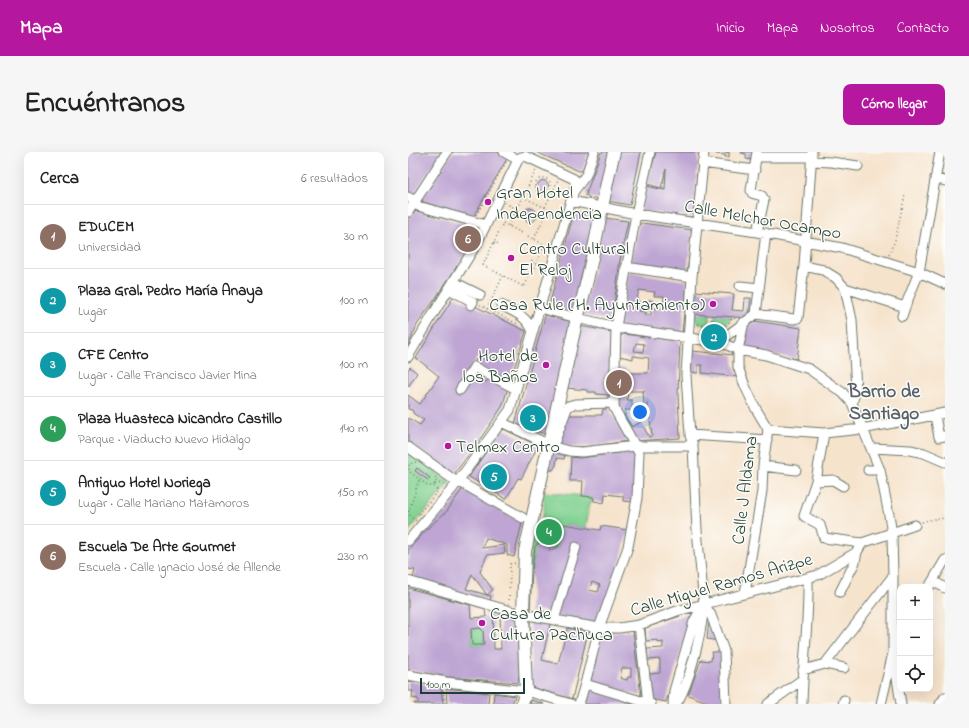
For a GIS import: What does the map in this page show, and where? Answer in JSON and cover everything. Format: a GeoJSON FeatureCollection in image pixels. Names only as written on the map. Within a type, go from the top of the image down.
{"type":"FeatureCollection","features":[{"type":"Feature","properties":{"kind":"main road"},"geometry":{"type":"LineString","coordinates":[[522,704],[526,691],[523,614],[525,551],[577,318],[586,288],[606,184],[614,152]]}},
{"type":"Feature","properties":{"kind":"street"},"geometry":{"type":"LineString","coordinates":[[408,212],[411,199],[447,152]]}},
{"type":"Feature","properties":{"kind":"street"},"geometry":{"type":"LineString","coordinates":[[533,330],[570,195],[573,196],[588,178],[595,152]]}},
{"type":"Feature","properties":{"kind":"street"},"geometry":{"type":"LineString","coordinates":[[579,704],[599,628],[630,541],[637,498],[639,453],[614,408],[616,327],[636,214],[650,152]]}},
{"type":"Feature","properties":{"kind":"street"},"geometry":{"type":"LineString","coordinates":[[676,704],[682,695],[699,644],[704,604],[697,530],[693,446],[690,435],[686,375],[689,313],[704,152]]}},
{"type":"Feature","properties":{"kind":"street"},"geometry":{"type":"LineString","coordinates":[[804,266],[823,270],[836,278],[845,288],[903,311],[919,272],[940,152]]}},
{"type":"Feature","properties":{"kind":"street"},"geometry":{"type":"LineString","coordinates":[[756,314],[764,200],[762,196],[752,193],[751,190],[757,154],[812,156],[831,162],[858,166]]}},
{"type":"Feature","properties":{"kind":"street"},"geometry":{"type":"LineString","coordinates":[[408,536],[456,481],[507,409],[540,308],[573,196],[576,184],[574,179],[525,156],[513,156]]}},
{"type":"Feature","properties":{"kind":"street"},"geometry":{"type":"LineString","coordinates":[[453,286],[486,225],[513,156]]}},
{"type":"Feature","properties":{"kind":"street"},"geometry":{"type":"LineString","coordinates":[[408,359],[432,316],[453,286],[477,246],[520,161],[513,156]]}},
{"type":"Feature","properties":{"kind":"street"},"geometry":{"type":"LineString","coordinates":[[714,342],[729,334],[756,314],[794,319],[798,318],[804,266],[812,156]]}},
{"type":"Feature","properties":{"kind":"street"},"geometry":{"type":"LineString","coordinates":[[702,163],[755,170]]}},
{"type":"Feature","properties":{"kind":"street"},"geometry":{"type":"LineString","coordinates":[[935,178],[945,181]]}},
{"type":"Feature","properties":{"kind":"street","name":"Calle Melchor Ocampo"},"geometry":{"type":"LineString","coordinates":[[573,196],[602,208],[806,240],[842,248],[919,272],[945,284]]}},
{"type":"Feature","properties":{"kind":"street"},"geometry":{"type":"LineString","coordinates":[[411,199],[418,206],[486,225]]}},
{"type":"Feature","properties":{"kind":"street"},"geometry":{"type":"LineString","coordinates":[[626,267],[692,277]]}},
{"type":"Feature","properties":{"kind":"street"},"geometry":{"type":"LineString","coordinates":[[453,286],[480,294]]}},
{"type":"Feature","properties":{"kind":"street"},"geometry":{"type":"LineString","coordinates":[[453,286],[472,303]]}},
{"type":"Feature","properties":{"kind":"street"},"geometry":{"type":"LineString","coordinates":[[740,286],[759,288]]}},
{"type":"Feature","properties":{"kind":"street"},"geometry":{"type":"LineString","coordinates":[[845,288],[852,320],[856,390],[852,403]]}},
{"type":"Feature","properties":{"kind":"street"},"geometry":{"type":"LineString","coordinates":[[501,305],[522,316],[533,330]]}},
{"type":"Feature","properties":{"kind":"street"},"geometry":{"type":"LineString","coordinates":[[540,308],[616,327],[723,343],[738,350],[766,355],[808,369],[843,392],[852,403],[880,470],[892,534],[893,653],[901,704]]}},
{"type":"Feature","properties":{"kind":"street","name":"Calle J Aldama"},"geometry":{"type":"LineString","coordinates":[[745,593],[762,491],[763,466],[768,429],[756,409],[738,367],[738,350],[746,321]]}},
{"type":"Feature","properties":{"kind":"street"},"geometry":{"type":"LineString","coordinates":[[460,390],[479,358]]}},
{"type":"Feature","properties":{"kind":"street"},"geometry":{"type":"LineString","coordinates":[[474,367],[515,388]]}},
{"type":"Feature","properties":{"kind":"street"},"geometry":{"type":"LineString","coordinates":[[408,541],[510,410],[515,388]]}},
{"type":"Feature","properties":{"kind":"street"},"geometry":{"type":"LineString","coordinates":[[549,443],[555,441],[571,401],[614,403]]}},
{"type":"Feature","properties":{"kind":"street"},"geometry":{"type":"LineString","coordinates":[[768,429],[824,433],[862,429],[945,413]]}},
{"type":"Feature","properties":{"kind":"street"},"geometry":{"type":"LineString","coordinates":[[935,416],[939,437],[945,436]]}},
{"type":"Feature","properties":{"kind":"street"},"geometry":{"type":"LineString","coordinates":[[501,422],[549,443],[554,447],[576,452],[635,446],[693,446]]}},
{"type":"Feature","properties":{"kind":"street"},"geometry":{"type":"LineString","coordinates":[[824,433],[816,481],[804,516],[820,525],[824,538],[862,544],[915,526]]}},
{"type":"Feature","properties":{"kind":"street"},"geometry":{"type":"LineString","coordinates":[[690,435],[767,440]]}},
{"type":"Feature","properties":{"kind":"street"},"geometry":{"type":"LineString","coordinates":[[408,448],[456,481],[523,518]]}},
{"type":"Feature","properties":{"kind":"street"},"geometry":{"type":"LineString","coordinates":[[872,448],[910,450],[924,453],[945,462]]}},
{"type":"Feature","properties":{"kind":"street"},"geometry":{"type":"LineString","coordinates":[[763,466],[796,470]]}},
{"type":"Feature","properties":{"kind":"street"},"geometry":{"type":"LineString","coordinates":[[868,470],[880,470]]}},
{"type":"Feature","properties":{"kind":"street"},"geometry":{"type":"LineString","coordinates":[[816,481],[832,480],[843,486]]}},
{"type":"Feature","properties":{"kind":"street","name":"Calle Miguel Ramos Arizpe"},"geometry":{"type":"LineString","coordinates":[[408,580],[523,614],[599,628],[619,628],[639,625],[677,611],[818,575],[857,552],[862,544]]}},
{"type":"Feature","properties":{"kind":"street"},"geometry":{"type":"LineString","coordinates":[[554,620],[576,547]]}},
{"type":"Feature","properties":{"kind":"street"},"geometry":{"type":"LineString","coordinates":[[840,592],[855,562],[857,552]]}},
{"type":"Feature","properties":{"kind":"street"},"geometry":{"type":"LineString","coordinates":[[931,584],[945,560]]}},
{"type":"Feature","properties":{"kind":"street"},"geometry":{"type":"LineString","coordinates":[[768,704],[803,674],[825,664],[893,576]]}},
{"type":"Feature","properties":{"kind":"street"},"geometry":{"type":"LineString","coordinates":[[802,704],[808,578]]}},
{"type":"Feature","properties":{"kind":"street"},"geometry":{"type":"LineString","coordinates":[[933,585],[945,588]]}},
{"type":"Feature","properties":{"kind":"street"},"geometry":{"type":"LineString","coordinates":[[673,704],[674,691],[694,621],[704,604]]}},
{"type":"Feature","properties":{"kind":"street"},"geometry":{"type":"LineString","coordinates":[[704,604],[711,615],[724,651],[726,704]]}},
{"type":"Feature","properties":{"kind":"street"},"geometry":{"type":"LineString","coordinates":[[585,684],[649,704],[639,625]]}},
{"type":"Feature","properties":{"kind":"street"},"geometry":{"type":"LineString","coordinates":[[881,704],[893,653],[897,644]]}},
{"type":"Feature","properties":{"kind":"street"},"geometry":{"type":"LineString","coordinates":[[825,664],[844,668]]}},
{"type":"Feature","properties":{"kind":"street"},"geometry":{"type":"LineString","coordinates":[[408,675],[446,682],[526,691],[572,704]]}},
{"type":"Feature","properties":{"kind":"path"},"geometry":{"type":"LineString","coordinates":[[474,218],[513,156]]}},
{"type":"Feature","properties":{"kind":"path"},"geometry":{"type":"LineString","coordinates":[[509,226],[537,169],[532,166]]}},
{"type":"Feature","properties":{"kind":"path"},"geometry":{"type":"LineString","coordinates":[[546,178],[548,174]]}},
{"type":"Feature","properties":{"kind":"path"},"geometry":{"type":"LineString","coordinates":[[540,178],[546,178],[551,182],[552,188],[549,193],[541,194],[536,192],[535,184],[540,178]]}},
{"type":"Feature","properties":{"kind":"path"},"geometry":{"type":"LineString","coordinates":[[646,185],[663,189],[664,178]]}},
{"type":"Feature","properties":{"kind":"path"},"geometry":{"type":"LineString","coordinates":[[545,208],[558,179],[562,180]]}},
{"type":"Feature","properties":{"kind":"path"},"geometry":{"type":"LineString","coordinates":[[887,262],[895,240],[905,195]]}},
{"type":"Feature","properties":{"kind":"path"},"geometry":{"type":"LineString","coordinates":[[523,197],[560,214],[562,210]]}},
{"type":"Feature","properties":{"kind":"path"},"geometry":{"type":"LineString","coordinates":[[503,202],[517,209]]}},
{"type":"Feature","properties":{"kind":"path"},"geometry":{"type":"LineString","coordinates":[[534,239],[548,209]]}},
{"type":"Feature","properties":{"kind":"path"},"geometry":{"type":"LineString","coordinates":[[504,223],[545,245],[524,287],[482,265],[496,238],[504,223]]}},
{"type":"Feature","properties":{"kind":"path"},"geometry":{"type":"LineString","coordinates":[[491,236],[496,238]]}},
{"type":"Feature","properties":{"kind":"path"},"geometry":{"type":"LineString","coordinates":[[494,242],[497,244],[498,242]]}},
{"type":"Feature","properties":{"kind":"path"},"geometry":{"type":"LineString","coordinates":[[532,260],[531,262],[535,265]]}},
{"type":"Feature","properties":{"kind":"path"},"geometry":{"type":"LineString","coordinates":[[487,309],[504,276]]}},
{"type":"Feature","properties":{"kind":"path"},"geometry":{"type":"LineString","coordinates":[[472,303],[520,325]]}},
{"type":"Feature","properties":{"kind":"path"},"geometry":{"type":"LineString","coordinates":[[689,313],[692,313],[693,319],[698,324],[711,328],[724,327],[732,318],[746,321]]}},
{"type":"Feature","properties":{"kind":"path"},"geometry":{"type":"LineString","coordinates":[[711,328],[712,315]]}},
{"type":"Feature","properties":{"kind":"path"},"geometry":{"type":"LineString","coordinates":[[417,461],[408,466],[410,473],[427,485],[433,485]]}},
{"type":"Feature","properties":{"kind":"path"},"geometry":{"type":"LineString","coordinates":[[433,485],[436,481],[436,474]]}},
{"type":"Feature","properties":{"kind":"path"},"geometry":{"type":"LineString","coordinates":[[408,516],[419,480]]}},
{"type":"Feature","properties":{"kind":"path"},"geometry":{"type":"LineString","coordinates":[[421,515],[419,513],[438,491],[433,485]]}},
{"type":"Feature","properties":{"kind":"path"},"geometry":{"type":"LineString","coordinates":[[409,511],[410,516],[416,521]]}},
{"type":"Feature","properties":{"kind":"path"},"geometry":{"type":"LineString","coordinates":[[915,526],[928,520],[945,518]]}},
{"type":"Feature","properties":{"kind":"path"},"geometry":{"type":"LineString","coordinates":[[509,607],[510,564],[516,564],[516,556]]}},
{"type":"Feature","properties":{"kind":"path"},"geometry":{"type":"LineString","coordinates":[[442,687],[445,704]]}},
{"type":"Feature","properties":{"kind":"green space"},"geometry":{"type":"Polygon","coordinates":[[[693,314],[710,315],[709,326],[698,323],[693,314]]]}},
{"type":"Feature","properties":{"kind":"green space"},"geometry":{"type":"Polygon","coordinates":[[[715,315],[732,317],[729,322],[724,325],[714,327],[715,315]]]}},
{"type":"Feature","properties":{"kind":"green space"},"geometry":{"type":"Polygon","coordinates":[[[408,453],[450,482],[408,532],[408,453]]]}},
{"type":"Feature","properties":{"kind":"green space"},"geometry":{"type":"Polygon","coordinates":[[[546,492],[593,497],[593,502],[590,502],[586,528],[564,524],[558,547],[549,551],[551,544],[541,542],[536,545],[532,570],[528,570],[533,536],[540,529],[545,504],[542,497],[543,493],[546,492]]]}},
{"type":"Feature","properties":{"kind":"green space"},"geometry":{"type":"Polygon","coordinates":[[[480,628],[483,631],[484,645],[472,645],[471,629],[480,628]]]}},
{"type":"Feature","properties":{"kind":"building"},"geometry":{"type":"Polygon","coordinates":[[[410,152],[442,152],[413,195],[408,192],[408,155],[410,152]]]}},
{"type":"Feature","properties":{"kind":"building"},"geometry":{"type":"Polygon","coordinates":[[[453,152],[500,152],[508,157],[473,217],[423,202],[422,198],[453,152]]]}},
{"type":"Feature","properties":{"kind":"building"},"geometry":{"type":"Polygon","coordinates":[[[536,152],[589,152],[582,171],[579,171],[536,152]]]}},
{"type":"Feature","properties":{"kind":"building"},"geometry":{"type":"Polygon","coordinates":[[[601,152],[611,152],[599,199],[588,197],[586,194],[601,152]]]}},
{"type":"Feature","properties":{"kind":"building"},"geometry":{"type":"Polygon","coordinates":[[[618,152],[641,152],[630,205],[607,201],[618,152]]]}},
{"type":"Feature","properties":{"kind":"building"},"geometry":{"type":"Polygon","coordinates":[[[656,152],[699,152],[692,217],[642,211],[641,209],[646,186],[665,190],[666,169],[661,188],[647,184],[656,152]]]}},
{"type":"Feature","properties":{"kind":"building"},"geometry":{"type":"Polygon","coordinates":[[[716,152],[729,152],[729,157],[716,154],[716,152]]]}},
{"type":"Feature","properties":{"kind":"building"},"geometry":{"type":"Polygon","coordinates":[[[741,152],[755,152],[754,160],[746,159],[746,154],[741,152]]]}},
{"type":"Feature","properties":{"kind":"building"},"geometry":{"type":"Polygon","coordinates":[[[541,181],[545,181],[547,182],[547,190],[541,191],[538,188],[538,184],[541,181]]]}},
{"type":"Feature","properties":{"kind":"building"},"geometry":{"type":"Polygon","coordinates":[[[530,208],[535,210],[537,215],[535,220],[530,222],[525,220],[523,215],[525,210],[530,208]]]}},
{"type":"Feature","properties":{"kind":"building"},"geometry":{"type":"Polygon","coordinates":[[[417,211],[480,229],[467,252],[417,325],[408,346],[408,220],[412,213],[417,211]]]}},
{"type":"Feature","properties":{"kind":"building"},"geometry":{"type":"Polygon","coordinates":[[[574,212],[597,216],[574,313],[549,306],[574,212]]]}},
{"type":"Feature","properties":{"kind":"building"},"geometry":{"type":"Polygon","coordinates":[[[605,218],[628,221],[620,260],[612,321],[583,315],[605,218]]]}},
{"type":"Feature","properties":{"kind":"building"},"geometry":{"type":"Polygon","coordinates":[[[642,223],[693,230],[687,272],[631,264],[638,226],[642,223]]]}},
{"type":"Feature","properties":{"kind":"building"},"geometry":{"type":"Polygon","coordinates":[[[631,272],[687,281],[682,334],[619,326],[628,275],[631,272]],[[639,290],[636,302],[648,304],[649,300],[653,301],[652,308],[663,309],[664,296],[654,296],[655,292],[639,290]],[[639,309],[639,311],[646,312],[645,315],[651,315],[651,310],[639,309]]]}},
{"type":"Feature","properties":{"kind":"building","name":"Casa Rule (H. Ayuntamiento)"},"geometry":{"type":"Polygon","coordinates":[[[695,291],[734,294],[732,310],[744,311],[745,298],[751,298],[749,318],[693,314],[695,291]]]}},
{"type":"Feature","properties":{"kind":"building"},"geometry":{"type":"Polygon","coordinates":[[[454,296],[526,331],[502,407],[454,474],[408,442],[408,418],[420,425],[424,420],[414,414],[412,410],[408,409],[408,395],[420,404],[439,376],[416,358],[454,296]],[[478,356],[458,390],[474,369],[478,372],[476,375],[486,382],[490,378],[477,366],[481,358],[478,356]]]}},
{"type":"Feature","properties":{"kind":"building"},"geometry":{"type":"Polygon","coordinates":[[[546,315],[572,322],[545,434],[515,424],[546,315]]]}},
{"type":"Feature","properties":{"kind":"building"},"geometry":{"type":"Polygon","coordinates":[[[755,321],[801,328],[797,359],[743,349],[747,326],[755,321]]]}},
{"type":"Feature","properties":{"kind":"building"},"geometry":{"type":"Polygon","coordinates":[[[580,326],[612,332],[609,409],[628,441],[576,447],[556,443],[568,415],[602,415],[603,409],[607,409],[608,395],[588,392],[588,390],[566,388],[580,326]]]}},
{"type":"Feature","properties":{"kind":"building"},"geometry":{"type":"Polygon","coordinates":[[[623,334],[680,341],[678,394],[680,438],[635,441],[619,409],[617,384],[619,368],[625,368],[625,373],[648,373],[649,358],[633,356],[633,359],[619,356],[620,337],[623,334]],[[636,343],[634,351],[643,352],[644,344],[636,343]],[[628,391],[627,400],[632,400],[632,410],[625,410],[625,416],[632,427],[641,422],[649,437],[652,436],[648,404],[644,405],[643,391],[628,391]]]}},
{"type":"Feature","properties":{"kind":"building"},"geometry":{"type":"Polygon","coordinates":[[[692,351],[734,355],[733,362],[738,377],[702,373],[702,365],[698,365],[698,373],[691,372],[692,351]]]}},
{"type":"Feature","properties":{"kind":"building"},"geometry":{"type":"Polygon","coordinates":[[[410,367],[417,373],[408,387],[408,370],[410,367]]]}},
{"type":"Feature","properties":{"kind":"building"},"geometry":{"type":"Polygon","coordinates":[[[502,428],[538,446],[521,479],[518,478],[506,499],[469,477],[502,428]]]}},
{"type":"Feature","properties":{"kind":"building"},"geometry":{"type":"Polygon","coordinates":[[[632,451],[636,456],[633,502],[623,501],[623,496],[605,494],[604,503],[594,501],[593,497],[582,496],[583,481],[570,481],[571,457],[579,458],[632,451]]]}},
{"type":"Feature","properties":{"kind":"building"},"geometry":{"type":"Polygon","coordinates":[[[552,452],[565,455],[564,459],[557,458],[556,465],[553,470],[548,470],[552,452]]]}},
{"type":"Feature","properties":{"kind":"building"},"geometry":{"type":"Polygon","coordinates":[[[417,468],[430,478],[428,480],[415,471],[417,468]]]}},
{"type":"Feature","properties":{"kind":"building"},"geometry":{"type":"Polygon","coordinates":[[[463,488],[522,523],[514,557],[507,555],[507,545],[486,538],[482,548],[504,545],[505,553],[487,555],[480,572],[493,590],[487,595],[491,596],[490,601],[413,579],[415,570],[408,569],[408,550],[429,527],[447,511],[463,488]],[[472,574],[466,589],[487,595],[472,574]]]}},
{"type":"Feature","properties":{"kind":"building"},"geometry":{"type":"Polygon","coordinates":[[[564,524],[600,530],[601,526],[628,530],[621,559],[598,625],[557,617],[553,613],[537,610],[537,613],[530,612],[532,570],[535,547],[541,542],[551,543],[549,551],[558,547],[564,524]],[[592,582],[589,590],[598,592],[600,585],[592,582]]]}},
{"type":"Feature","properties":{"kind":"building"},"geometry":{"type":"Polygon","coordinates":[[[408,588],[470,605],[471,618],[486,617],[485,609],[493,611],[494,649],[501,649],[500,613],[512,617],[516,621],[520,670],[518,683],[448,677],[408,670],[408,588]],[[480,628],[471,629],[472,645],[484,645],[483,631],[480,628]]]}},
{"type":"Feature","properties":{"kind":"building"},"geometry":{"type":"Polygon","coordinates":[[[689,613],[692,614],[666,702],[651,699],[649,674],[660,673],[660,659],[648,660],[647,649],[663,648],[663,642],[658,643],[658,640],[646,641],[645,628],[689,613]]]}},
{"type":"Feature","properties":{"kind":"building"},"geometry":{"type":"Polygon","coordinates":[[[531,620],[550,624],[542,660],[558,664],[567,628],[588,632],[572,699],[531,687],[531,620]]]}},
{"type":"Feature","properties":{"kind":"building"},"geometry":{"type":"Polygon","coordinates":[[[709,620],[718,641],[707,639],[709,620]]]}},
{"type":"Feature","properties":{"kind":"building"},"geometry":{"type":"Polygon","coordinates":[[[633,631],[641,696],[590,682],[602,634],[633,631]],[[622,668],[620,678],[627,680],[628,677],[631,677],[631,668],[622,668]]]}},
{"type":"Feature","properties":{"kind":"building"},"geometry":{"type":"Polygon","coordinates":[[[712,652],[721,652],[722,704],[706,704],[707,702],[688,695],[701,660],[711,661],[712,652]]]}},
{"type":"Feature","properties":{"kind":"building"},"geometry":{"type":"Polygon","coordinates":[[[408,681],[441,687],[443,704],[414,704],[418,703],[418,699],[412,698],[413,691],[408,691],[408,681]]]}},
{"type":"Feature","properties":{"kind":"building"},"geometry":{"type":"Polygon","coordinates":[[[446,688],[489,693],[488,704],[447,704],[446,688]]]}},
{"type":"Feature","properties":{"kind":"building"},"geometry":{"type":"Polygon","coordinates":[[[588,689],[634,704],[584,704],[588,689]]]}},
{"type":"Feature","properties":{"kind":"building"},"geometry":{"type":"Polygon","coordinates":[[[494,693],[515,696],[512,704],[493,704],[494,693]]]}},
{"type":"Feature","properties":{"kind":"building"},"geometry":{"type":"Polygon","coordinates":[[[531,700],[544,704],[530,704],[531,700]]]}},
{"type":"Feature","properties":{"kind":"place","name":"Gran Hotel Independencia"},"geometry":{"type":"Point","coordinates":[488,202]}},
{"type":"Feature","properties":{"kind":"place","name":"Escuela De Arte Gourmet"},"geometry":{"type":"Point","coordinates":[468,239]}},
{"type":"Feature","properties":{"kind":"place","name":"Centro Cultural El Reloj"},"geometry":{"type":"Point","coordinates":[511,258]}},
{"type":"Feature","properties":{"kind":"place","name":"Casa Rule (H. Ayuntamiento)"},"geometry":{"type":"Point","coordinates":[713,304]}},
{"type":"Feature","properties":{"kind":"place","name":"Plaza Gral. Pedro María Anaya"},"geometry":{"type":"Point","coordinates":[714,337]}},
{"type":"Feature","properties":{"kind":"place","name":"Hotel de los Baños"},"geometry":{"type":"Point","coordinates":[546,365]}},
{"type":"Feature","properties":{"kind":"place","name":"EDUCEM"},"geometry":{"type":"Point","coordinates":[619,383]}},
{"type":"Feature","properties":{"kind":"place","name":"CFE Centro"},"geometry":{"type":"Point","coordinates":[533,418]}},
{"type":"Feature","properties":{"kind":"place","name":"Telmex Centro"},"geometry":{"type":"Point","coordinates":[448,446]}},
{"type":"Feature","properties":{"kind":"place","name":"Antiguo Hotel Noriega"},"geometry":{"type":"Point","coordinates":[494,477]}},
{"type":"Feature","properties":{"kind":"place","name":"Plaza Huasteca Nicandro Castillo"},"geometry":{"type":"Point","coordinates":[549,532]}},
{"type":"Feature","properties":{"kind":"place","name":"Casa de Cultura Pachuca"},"geometry":{"type":"Point","coordinates":[482,623]}},
{"type":"Feature","properties":{"kind":"district","name":"Barrio de Santiago"},"geometry":{"type":"Point","coordinates":[884,401]}}]}
